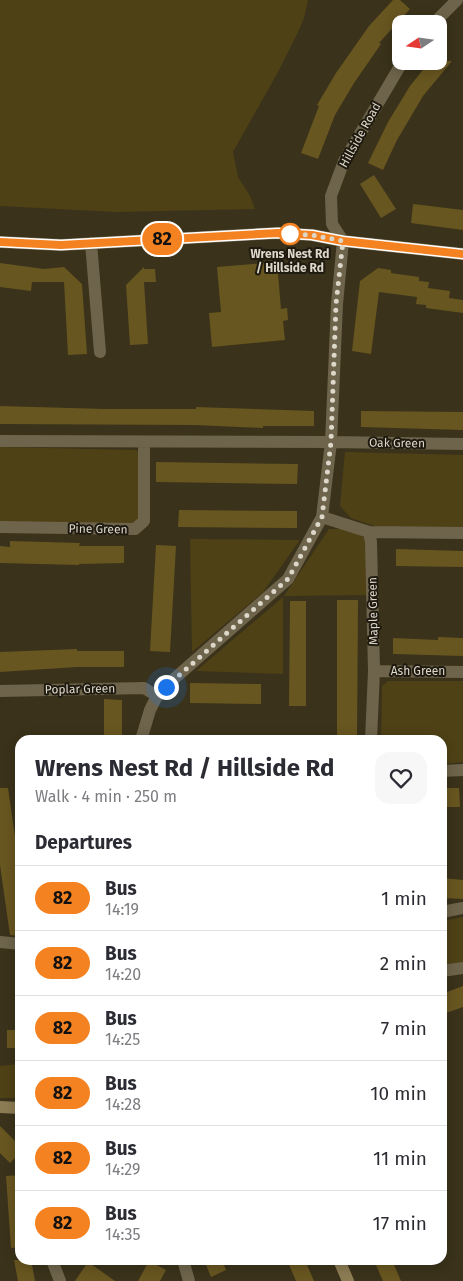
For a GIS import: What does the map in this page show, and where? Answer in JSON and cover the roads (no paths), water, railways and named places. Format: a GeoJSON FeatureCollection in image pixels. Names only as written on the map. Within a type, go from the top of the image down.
{"type":"FeatureCollection","features":[{"type":"Feature","properties":{"kind":"street"},"geometry":{"type":"LineString","coordinates":[[442,15],[457,0]]}},
{"type":"Feature","properties":{"kind":"street","name":"Hillside Road"},"geometry":{"type":"LineString","coordinates":[[343,241],[332,224],[332,196],[344,161],[398,70]]}},
{"type":"Feature","properties":{"kind":"street"},"geometry":{"type":"LineString","coordinates":[[0,242],[61,245],[278,233],[312,235],[343,241],[463,254]]}},
{"type":"Feature","properties":{"kind":"street"},"geometry":{"type":"LineString","coordinates":[[142,735],[150,710],[158,696],[175,678],[288,579],[322,517],[331,442],[336,304],[343,241]]}},
{"type":"Feature","properties":{"kind":"street"},"geometry":{"type":"LineString","coordinates":[[91,244],[100,352]]}},
{"type":"Feature","properties":{"kind":"street"},"geometry":{"type":"LineString","coordinates":[[0,441],[331,442]]}},
{"type":"Feature","properties":{"kind":"street","name":"Pine Green"},"geometry":{"type":"LineString","coordinates":[[0,527],[136,529],[144,521],[144,442]]}},
{"type":"Feature","properties":{"kind":"street","name":"Oak Green"},"geometry":{"type":"LineString","coordinates":[[331,442],[463,444]]}},
{"type":"Feature","properties":{"kind":"street"},"geometry":{"type":"LineString","coordinates":[[322,517],[369,532],[463,533]]}},
{"type":"Feature","properties":{"kind":"street","name":"Maple Green"},"geometry":{"type":"LineString","coordinates":[[369,532],[371,542],[374,671],[372,735]]}},
{"type":"Feature","properties":{"kind":"street","name":"Ash Green"},"geometry":{"type":"LineString","coordinates":[[374,671],[463,672]]}},
{"type":"Feature","properties":{"kind":"street","name":"Poplar Green"},"geometry":{"type":"LineString","coordinates":[[0,691],[144,688],[158,696]]}},
{"type":"Feature","properties":{"kind":"street"},"geometry":{"type":"LineString","coordinates":[[447,770],[463,770]]}},
{"type":"Feature","properties":{"kind":"street"},"geometry":{"type":"LineString","coordinates":[[447,911],[463,908]]}},
{"type":"Feature","properties":{"kind":"street"},"geometry":{"type":"LineString","coordinates":[[0,942],[15,944]]}},
{"type":"Feature","properties":{"kind":"street"},"geometry":{"type":"LineString","coordinates":[[447,970],[463,968]]}},
{"type":"Feature","properties":{"kind":"street"},"geometry":{"type":"LineString","coordinates":[[0,1107],[15,1108]]}},
{"type":"Feature","properties":{"kind":"street"},"geometry":{"type":"LineString","coordinates":[[54,1265],[60,1281]]}},
{"type":"Feature","properties":{"kind":"street"},"geometry":{"type":"LineString","coordinates":[[184,1265],[189,1281]]}},
{"type":"Feature","properties":{"kind":"street"},"geometry":{"type":"LineString","coordinates":[[341,1265],[348,1281]]}},
{"type":"Feature","properties":{"kind":"place","name":"Wrens Nest Rd / Hillside Rd"},"geometry":{"type":"Point","coordinates":[290,234]}}]}
